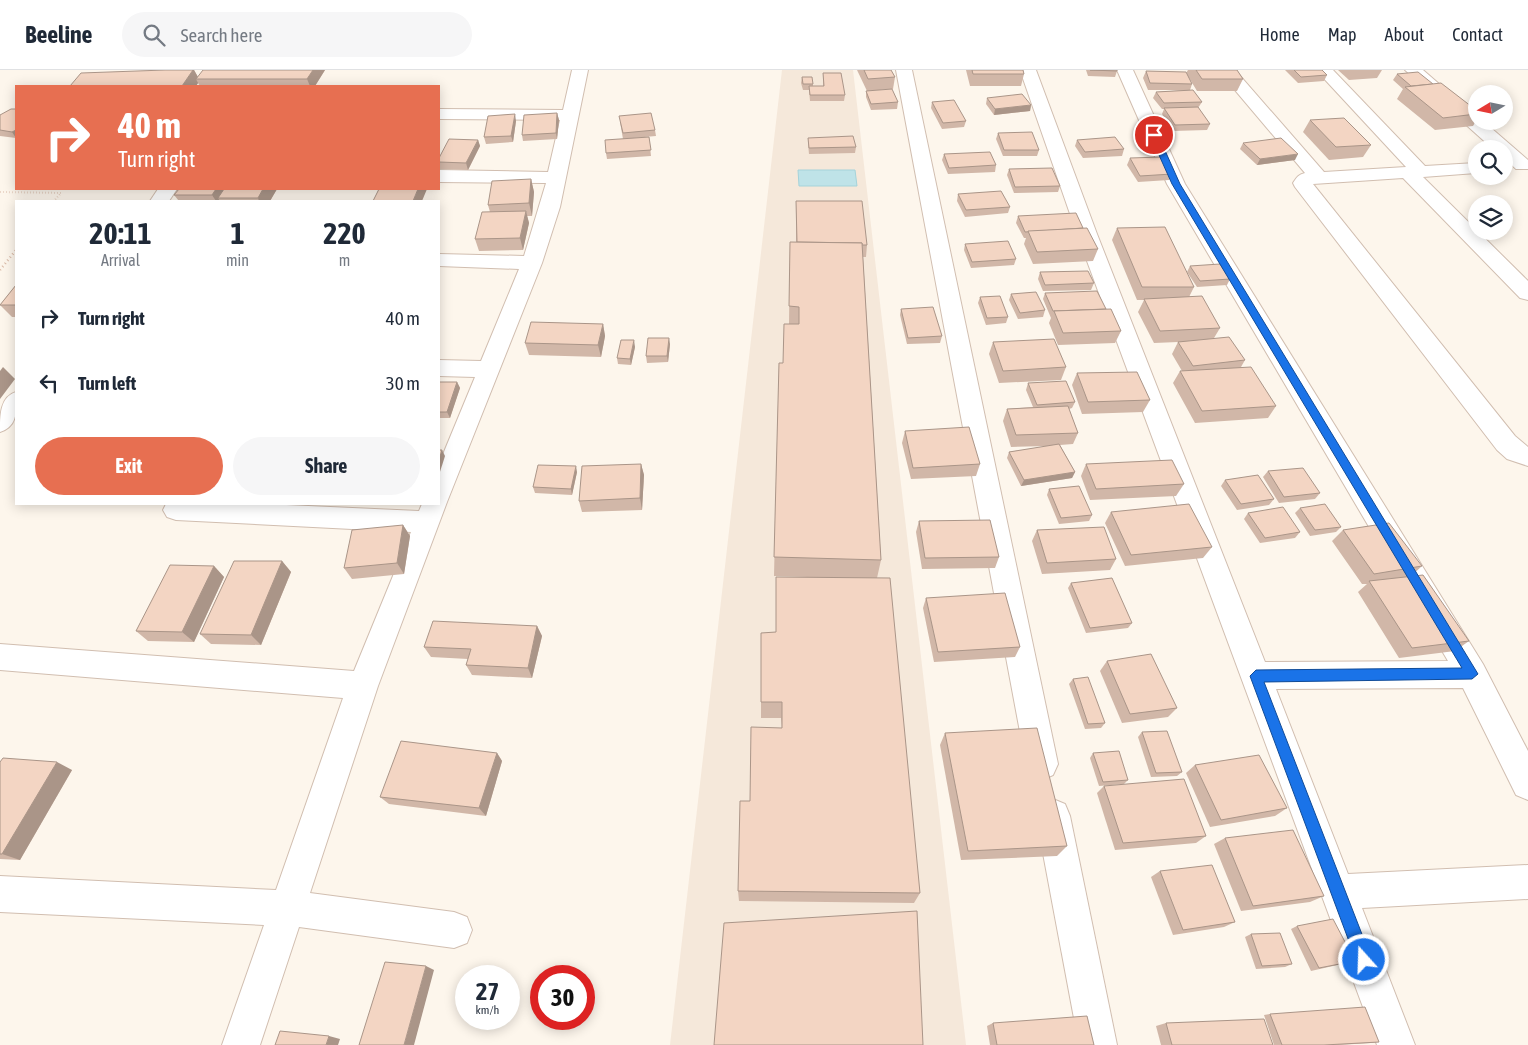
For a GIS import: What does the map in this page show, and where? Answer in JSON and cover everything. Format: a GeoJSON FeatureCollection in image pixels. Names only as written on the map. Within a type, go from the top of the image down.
{"type":"FeatureCollection","features":[{"type":"Feature","properties":{"kind":"street"},"geometry":{"type":"LineString","coordinates":[[440,492],[532,263],[556,178],[580,70]]}},
{"type":"Feature","properties":{"kind":"street"},"geometry":{"type":"LineString","coordinates":[[904,70],[1098,1045]]}},
{"type":"Feature","properties":{"kind":"street"},"geometry":{"type":"LineString","coordinates":[[1028,70],[1087,234],[1396,1045]]}},
{"type":"Feature","properties":{"kind":"street"},"geometry":{"type":"LineString","coordinates":[[1125,70],[1176,184],[1472,674],[1528,784]]}},
{"type":"Feature","properties":{"kind":"street"},"geometry":{"type":"LineString","coordinates":[[1226,70],[1319,178]]}},
{"type":"Feature","properties":{"kind":"street"},"geometry":{"type":"LineString","coordinates":[[1324,70],[1414,172],[1528,293]]}},
{"type":"Feature","properties":{"kind":"street"},"geometry":{"type":"LineString","coordinates":[[1413,70],[1521,166]]}},
{"type":"Feature","properties":{"kind":"street"},"geometry":{"type":"LineString","coordinates":[[440,114],[570,115]]}},
{"type":"Feature","properties":{"kind":"street"},"geometry":{"type":"LineString","coordinates":[[1468,169],[1305,179],[1302,184],[1506,443],[1516,452],[1528,457]]}},
{"type":"Feature","properties":{"kind":"street"},"geometry":{"type":"LineString","coordinates":[[440,176],[556,178]]}},
{"type":"Feature","properties":{"kind":"street"},"geometry":{"type":"LineString","coordinates":[[440,260],[532,263]]}},
{"type":"Feature","properties":{"kind":"street"},"geometry":{"type":"LineString","coordinates":[[440,368],[488,369]]}},
{"type":"Feature","properties":{"kind":"street"},"geometry":{"type":"LineString","coordinates":[[0,423],[15,401]]}},
{"type":"Feature","properties":{"kind":"street"},"geometry":{"type":"LineString","coordinates":[[176,510],[434,507],[363,686],[241,1045]]}},
{"type":"Feature","properties":{"kind":"street"},"geometry":{"type":"LineString","coordinates":[[0,657],[363,686]]}},
{"type":"Feature","properties":{"kind":"street"},"geometry":{"type":"LineString","coordinates":[[1256,676],[1472,674]]}},
{"type":"Feature","properties":{"kind":"street"},"geometry":{"type":"LineString","coordinates":[[1339,892],[1528,882]]}},
{"type":"Feature","properties":{"kind":"street"},"geometry":{"type":"LineString","coordinates":[[0,894],[289,908],[454,930]]}},
{"type":"Feature","properties":{"kind":"path"},"geometry":{"type":"LineString","coordinates":[[0,192],[60,193],[55,200]]}},
{"type":"Feature","properties":{"kind":"path"},"geometry":{"type":"LineString","coordinates":[[0,270],[15,251]]}},
{"type":"Feature","properties":{"kind":"shaded area"},"geometry":{"type":"Polygon","coordinates":[[[782,70],[853,70],[966,1045],[670,1045],[782,70]]]}},
{"type":"Feature","properties":{"kind":"water"},"geometry":{"type":"Polygon","coordinates":[[[798,170],[855,170],[857,186],[799,186],[798,170]]]}},
{"type":"Feature","properties":{"kind":"building"},"geometry":{"type":"Polygon","coordinates":[[[193,70],[183,85],[71,85],[81,73],[193,70]]]}},
{"type":"Feature","properties":{"kind":"building"},"geometry":{"type":"Polygon","coordinates":[[[203,70],[313,70],[307,79],[196,79],[203,70]]]}},
{"type":"Feature","properties":{"kind":"building"},"geometry":{"type":"Polygon","coordinates":[[[864,70],[891,70],[895,77],[868,79],[864,70]]]}},
{"type":"Feature","properties":{"kind":"building"},"geometry":{"type":"Polygon","coordinates":[[[972,70],[1023,70],[1024,74],[973,74],[972,70]]]}},
{"type":"Feature","properties":{"kind":"building"},"geometry":{"type":"Polygon","coordinates":[[[1196,70],[1237,70],[1243,79],[1202,79],[1196,70]]]}},
{"type":"Feature","properties":{"kind":"building"},"geometry":{"type":"Polygon","coordinates":[[[1294,70],[1322,70],[1327,75],[1301,77],[1294,70]]]}},
{"type":"Feature","properties":{"kind":"building"},"geometry":{"type":"Polygon","coordinates":[[[1146,71],[1186,72],[1192,84],[1150,83],[1146,71]]]}},
{"type":"Feature","properties":{"kind":"building"},"geometry":{"type":"Polygon","coordinates":[[[1418,72],[1433,84],[1411,86],[1397,74],[1418,72]]]}},
{"type":"Feature","properties":{"kind":"building"},"geometry":{"type":"Polygon","coordinates":[[[823,73],[841,73],[845,95],[810,95],[809,86],[824,86],[823,73]]]}},
{"type":"Feature","properties":{"kind":"building"},"geometry":{"type":"Polygon","coordinates":[[[802,77],[812,77],[813,84],[803,84],[802,77]]]}},
{"type":"Feature","properties":{"kind":"building"},"geometry":{"type":"Polygon","coordinates":[[[1441,83],[1468,104],[1468,115],[1443,118],[1405,87],[1441,83]]]}},
{"type":"Feature","properties":{"kind":"building"},"geometry":{"type":"Polygon","coordinates":[[[892,89],[898,102],[871,104],[866,91],[892,89]]]}},
{"type":"Feature","properties":{"kind":"building"},"geometry":{"type":"Polygon","coordinates":[[[1193,90],[1202,102],[1164,103],[1156,92],[1193,90]]]}},
{"type":"Feature","properties":{"kind":"building"},"geometry":{"type":"Polygon","coordinates":[[[1022,94],[1031,105],[995,109],[987,98],[1022,94]]]}},
{"type":"Feature","properties":{"kind":"building"},"geometry":{"type":"Polygon","coordinates":[[[954,100],[966,121],[943,123],[932,102],[954,100]]]}},
{"type":"Feature","properties":{"kind":"building"},"geometry":{"type":"Polygon","coordinates":[[[1198,107],[1210,124],[1175,125],[1164,108],[1198,107]]]}},
{"type":"Feature","properties":{"kind":"building"},"geometry":{"type":"Polygon","coordinates":[[[15,109],[15,130],[12,132],[0,130],[0,115],[15,109]]]}},
{"type":"Feature","properties":{"kind":"building"},"geometry":{"type":"Polygon","coordinates":[[[557,113],[556,133],[522,135],[524,115],[557,113]]]}},
{"type":"Feature","properties":{"kind":"building"},"geometry":{"type":"Polygon","coordinates":[[[651,113],[655,130],[623,133],[619,116],[651,113]]]}},
{"type":"Feature","properties":{"kind":"building"},"geometry":{"type":"Polygon","coordinates":[[[515,114],[511,136],[484,137],[488,116],[515,114]]]}},
{"type":"Feature","properties":{"kind":"building"},"geometry":{"type":"Polygon","coordinates":[[[1344,118],[1371,145],[1336,147],[1310,120],[1344,118]]]}},
{"type":"Feature","properties":{"kind":"building"},"geometry":{"type":"Polygon","coordinates":[[[1032,132],[1039,150],[1004,150],[998,133],[1032,132]]]}},
{"type":"Feature","properties":{"kind":"building"},"geometry":{"type":"Polygon","coordinates":[[[853,136],[856,147],[809,148],[808,138],[853,136]]]}},
{"type":"Feature","properties":{"kind":"building"},"geometry":{"type":"Polygon","coordinates":[[[649,137],[651,150],[606,153],[605,140],[649,137]]]}},
{"type":"Feature","properties":{"kind":"building"},"geometry":{"type":"Polygon","coordinates":[[[1115,137],[1124,149],[1085,152],[1077,140],[1115,137]]]}},
{"type":"Feature","properties":{"kind":"building"},"geometry":{"type":"Polygon","coordinates":[[[1281,138],[1298,154],[1260,159],[1243,143],[1281,138]]]}},
{"type":"Feature","properties":{"kind":"building"},"geometry":{"type":"Polygon","coordinates":[[[449,139],[478,140],[466,163],[440,162],[440,156],[449,139]]]}},
{"type":"Feature","properties":{"kind":"building"},"geometry":{"type":"Polygon","coordinates":[[[990,152],[996,165],[949,168],[944,154],[990,152]]]}},
{"type":"Feature","properties":{"kind":"building"},"geometry":{"type":"Polygon","coordinates":[[[1161,157],[1172,174],[1140,176],[1130,158],[1161,157]]]}},
{"type":"Feature","properties":{"kind":"building"},"geometry":{"type":"Polygon","coordinates":[[[1052,168],[1060,186],[1015,187],[1009,169],[1052,168]]]}},
{"type":"Feature","properties":{"kind":"building"},"geometry":{"type":"Polygon","coordinates":[[[531,179],[529,203],[488,205],[492,181],[531,179]]]}},
{"type":"Feature","properties":{"kind":"building"},"geometry":{"type":"Polygon","coordinates":[[[178,190],[215,190],[212,195],[174,195],[178,190]]]}},
{"type":"Feature","properties":{"kind":"building"},"geometry":{"type":"Polygon","coordinates":[[[223,190],[262,190],[258,198],[218,198],[223,190]]]}},
{"type":"Feature","properties":{"kind":"building"},"geometry":{"type":"Polygon","coordinates":[[[378,190],[418,190],[413,200],[374,200],[378,190]]]}},
{"type":"Feature","properties":{"kind":"building"},"geometry":{"type":"Polygon","coordinates":[[[1001,191],[1010,207],[966,210],[958,194],[1001,191]]]}},
{"type":"Feature","properties":{"kind":"building"},"geometry":{"type":"Polygon","coordinates":[[[796,201],[862,201],[867,245],[862,245],[862,243],[797,242],[796,201]]]}},
{"type":"Feature","properties":{"kind":"building"},"geometry":{"type":"Polygon","coordinates":[[[526,211],[520,238],[475,239],[482,212],[526,211]]]}},
{"type":"Feature","properties":{"kind":"building"},"geometry":{"type":"Polygon","coordinates":[[[1076,213],[1083,228],[1025,232],[1018,216],[1076,213]]]}},
{"type":"Feature","properties":{"kind":"building"},"geometry":{"type":"Polygon","coordinates":[[[1165,227],[1194,287],[1142,287],[1117,228],[1165,227]]]}},
{"type":"Feature","properties":{"kind":"building"},"geometry":{"type":"Polygon","coordinates":[[[1087,228],[1098,249],[1037,252],[1028,231],[1087,228]]]}},
{"type":"Feature","properties":{"kind":"building"},"geometry":{"type":"Polygon","coordinates":[[[1008,241],[1016,259],[972,262],[965,244],[1008,241]]]}},
{"type":"Feature","properties":{"kind":"building"},"geometry":{"type":"Polygon","coordinates":[[[790,242],[862,243],[881,560],[774,557],[779,363],[783,363],[784,324],[799,324],[799,307],[789,306],[790,242]]]}},
{"type":"Feature","properties":{"kind":"building"},"geometry":{"type":"Polygon","coordinates":[[[1220,264],[1230,279],[1200,281],[1190,266],[1220,264]]]}},
{"type":"Feature","properties":{"kind":"building"},"geometry":{"type":"Polygon","coordinates":[[[1088,271],[1094,283],[1045,285],[1040,272],[1088,271]]]}},
{"type":"Feature","properties":{"kind":"building"},"geometry":{"type":"Polygon","coordinates":[[[15,286],[15,305],[0,305],[15,286]]]}},
{"type":"Feature","properties":{"kind":"building"},"geometry":{"type":"Polygon","coordinates":[[[1097,291],[1106,309],[1053,311],[1045,293],[1097,291]]]}},
{"type":"Feature","properties":{"kind":"building"},"geometry":{"type":"Polygon","coordinates":[[[1036,292],[1045,310],[1020,313],[1011,294],[1036,292]]]}},
{"type":"Feature","properties":{"kind":"building"},"geometry":{"type":"Polygon","coordinates":[[[1000,296],[1008,317],[987,318],[980,297],[1000,296]]]}},
{"type":"Feature","properties":{"kind":"building"},"geometry":{"type":"Polygon","coordinates":[[[1202,296],[1220,328],[1160,331],[1144,299],[1202,296]]]}},
{"type":"Feature","properties":{"kind":"building"},"geometry":{"type":"Polygon","coordinates":[[[933,307],[942,336],[908,338],[901,309],[933,307]]]}},
{"type":"Feature","properties":{"kind":"building"},"geometry":{"type":"Polygon","coordinates":[[[1111,309],[1121,331],[1063,333],[1054,311],[1111,309]]]}},
{"type":"Feature","properties":{"kind":"building"},"geometry":{"type":"Polygon","coordinates":[[[531,322],[603,324],[598,345],[525,343],[531,322]]]}},
{"type":"Feature","properties":{"kind":"building"},"geometry":{"type":"Polygon","coordinates":[[[1229,337],[1245,360],[1193,366],[1178,342],[1229,337]]]}},
{"type":"Feature","properties":{"kind":"building"},"geometry":{"type":"Polygon","coordinates":[[[648,338],[669,338],[667,356],[646,356],[648,338]]]}},
{"type":"Feature","properties":{"kind":"building"},"geometry":{"type":"Polygon","coordinates":[[[1054,339],[1066,367],[1003,371],[993,342],[1054,339]]]}},
{"type":"Feature","properties":{"kind":"building"},"geometry":{"type":"Polygon","coordinates":[[[621,340],[634,340],[630,359],[617,358],[621,340]]]}},
{"type":"Feature","properties":{"kind":"building"},"geometry":{"type":"Polygon","coordinates":[[[1251,367],[1276,406],[1202,411],[1180,371],[1251,367]]]}},
{"type":"Feature","properties":{"kind":"building"},"geometry":{"type":"Polygon","coordinates":[[[1137,372],[1150,400],[1088,402],[1077,373],[1137,372]]]}},
{"type":"Feature","properties":{"kind":"building"},"geometry":{"type":"Polygon","coordinates":[[[1066,381],[1075,402],[1037,405],[1028,383],[1066,381]]]}},
{"type":"Feature","properties":{"kind":"building"},"geometry":{"type":"Polygon","coordinates":[[[440,382],[457,382],[447,412],[440,412],[440,382]]]}},
{"type":"Feature","properties":{"kind":"building"},"geometry":{"type":"Polygon","coordinates":[[[1068,406],[1078,433],[1016,435],[1007,409],[1068,406]]]}},
{"type":"Feature","properties":{"kind":"building"},"geometry":{"type":"Polygon","coordinates":[[[969,427],[980,464],[913,468],[905,431],[969,427]]]}},
{"type":"Feature","properties":{"kind":"building"},"geometry":{"type":"Polygon","coordinates":[[[1059,444],[1075,472],[1024,480],[1009,452],[1059,444]]]}},
{"type":"Feature","properties":{"kind":"building"},"geometry":{"type":"Polygon","coordinates":[[[1172,460],[1184,484],[1096,489],[1086,464],[1172,460]]]}},
{"type":"Feature","properties":{"kind":"building"},"geometry":{"type":"Polygon","coordinates":[[[641,464],[640,498],[579,501],[582,466],[641,464]]]}},
{"type":"Feature","properties":{"kind":"building"},"geometry":{"type":"Polygon","coordinates":[[[538,465],[576,466],[571,489],[533,487],[538,465]]]}},
{"type":"Feature","properties":{"kind":"building"},"geometry":{"type":"Polygon","coordinates":[[[1303,468],[1320,493],[1284,497],[1268,471],[1303,468]]]}},
{"type":"Feature","properties":{"kind":"building"},"geometry":{"type":"Polygon","coordinates":[[[1258,475],[1274,499],[1241,504],[1225,480],[1258,475]]]}},
{"type":"Feature","properties":{"kind":"building"},"geometry":{"type":"Polygon","coordinates":[[[1079,486],[1092,515],[1061,518],[1049,489],[1079,486]]]}},
{"type":"Feature","properties":{"kind":"building"},"geometry":{"type":"Polygon","coordinates":[[[1189,504],[1212,547],[1131,555],[1111,512],[1189,504]]]}},
{"type":"Feature","properties":{"kind":"building"},"geometry":{"type":"Polygon","coordinates":[[[1325,504],[1341,527],[1315,530],[1300,508],[1325,504]]]}},
{"type":"Feature","properties":{"kind":"building"},"geometry":{"type":"Polygon","coordinates":[[[1283,507],[1300,532],[1265,538],[1248,513],[1283,507]]]}},
{"type":"Feature","properties":{"kind":"building"},"geometry":{"type":"Polygon","coordinates":[[[990,520],[999,557],[925,558],[919,521],[990,520]]]}},
{"type":"Feature","properties":{"kind":"building"},"geometry":{"type":"Polygon","coordinates":[[[1389,523],[1422,566],[1374,574],[1343,530],[1389,523]]]}},
{"type":"Feature","properties":{"kind":"building"},"geometry":{"type":"Polygon","coordinates":[[[403,525],[397,563],[344,568],[352,530],[403,525]]]}},
{"type":"Feature","properties":{"kind":"building"},"geometry":{"type":"Polygon","coordinates":[[[1104,527],[1116,559],[1047,563],[1037,530],[1104,527]]]}},
{"type":"Feature","properties":{"kind":"building"},"geometry":{"type":"Polygon","coordinates":[[[234,561],[282,561],[251,635],[200,634],[234,561]]]}},
{"type":"Feature","properties":{"kind":"building"},"geometry":{"type":"Polygon","coordinates":[[[170,565],[214,566],[182,632],[136,631],[170,565]]]}},
{"type":"Feature","properties":{"kind":"building"},"geometry":{"type":"Polygon","coordinates":[[[1423,575],[1469,641],[1412,648],[1369,581],[1423,575]]]}},
{"type":"Feature","properties":{"kind":"building"},"geometry":{"type":"Polygon","coordinates":[[[776,577],[890,578],[920,893],[738,891],[740,801],[750,801],[751,727],[782,728],[782,702],[761,702],[761,633],[776,632],[776,577]]]}},
{"type":"Feature","properties":{"kind":"building"},"geometry":{"type":"Polygon","coordinates":[[[1112,578],[1132,623],[1090,628],[1071,583],[1112,578]]]}},
{"type":"Feature","properties":{"kind":"building"},"geometry":{"type":"Polygon","coordinates":[[[1005,593],[1020,647],[938,652],[926,598],[1005,593]]]}},
{"type":"Feature","properties":{"kind":"building"},"geometry":{"type":"Polygon","coordinates":[[[433,621],[537,626],[528,668],[466,665],[471,649],[424,647],[433,621]]]}},
{"type":"Feature","properties":{"kind":"building"},"geometry":{"type":"Polygon","coordinates":[[[1151,654],[1177,708],[1130,714],[1107,661],[1151,654]]]}},
{"type":"Feature","properties":{"kind":"building"},"geometry":{"type":"Polygon","coordinates":[[[1088,677],[1105,723],[1088,724],[1073,679],[1088,677]]]}},
{"type":"Feature","properties":{"kind":"building"},"geometry":{"type":"Polygon","coordinates":[[[1037,728],[1067,846],[968,851],[945,733],[1037,728]]]}},
{"type":"Feature","properties":{"kind":"building"},"geometry":{"type":"Polygon","coordinates":[[[1167,731],[1182,772],[1156,773],[1142,732],[1167,731]]]}},
{"type":"Feature","properties":{"kind":"building"},"geometry":{"type":"Polygon","coordinates":[[[401,741],[497,753],[479,808],[380,797],[401,741]]]}},
{"type":"Feature","properties":{"kind":"building"},"geometry":{"type":"Polygon","coordinates":[[[1119,751],[1128,780],[1103,782],[1093,753],[1119,751]]]}},
{"type":"Feature","properties":{"kind":"building"},"geometry":{"type":"Polygon","coordinates":[[[1259,755],[1287,808],[1221,820],[1195,765],[1259,755]]]}},
{"type":"Feature","properties":{"kind":"building"},"geometry":{"type":"Polygon","coordinates":[[[3,758],[57,762],[2,854],[0,854],[0,762],[3,758]]]}},
{"type":"Feature","properties":{"kind":"building"},"geometry":{"type":"Polygon","coordinates":[[[1184,779],[1206,836],[1123,843],[1104,786],[1184,779]]]}},
{"type":"Feature","properties":{"kind":"building"},"geometry":{"type":"Polygon","coordinates":[[[1293,830],[1324,896],[1253,906],[1225,838],[1293,830]]]}},
{"type":"Feature","properties":{"kind":"building"},"geometry":{"type":"Polygon","coordinates":[[[1212,865],[1235,922],[1183,930],[1160,871],[1212,865]]]}},
{"type":"Feature","properties":{"kind":"building"},"geometry":{"type":"Polygon","coordinates":[[[917,911],[923,1045],[714,1045],[724,923],[917,911]]]}},
{"type":"Feature","properties":{"kind":"building"},"geometry":{"type":"Polygon","coordinates":[[[1333,919],[1355,961],[1319,968],[1297,926],[1333,919]]]}},
{"type":"Feature","properties":{"kind":"building"},"geometry":{"type":"Polygon","coordinates":[[[1280,933],[1292,964],[1262,966],[1251,934],[1280,933]]]}},
{"type":"Feature","properties":{"kind":"building"},"geometry":{"type":"Polygon","coordinates":[[[385,962],[426,966],[404,1045],[359,1045],[385,962]]]}},
{"type":"Feature","properties":{"kind":"building"},"geometry":{"type":"Polygon","coordinates":[[[1365,1007],[1379,1042],[1282,1045],[1270,1014],[1365,1007]]]}},
{"type":"Feature","properties":{"kind":"building"},"geometry":{"type":"Polygon","coordinates":[[[1087,1016],[1094,1045],[997,1045],[993,1023],[1087,1016]]]}},
{"type":"Feature","properties":{"kind":"building"},"geometry":{"type":"Polygon","coordinates":[[[1264,1019],[1273,1045],[1172,1045],[1166,1023],[1264,1019]]]}},
{"type":"Feature","properties":{"kind":"building"},"geometry":{"type":"Polygon","coordinates":[[[280,1031],[329,1036],[326,1045],[275,1045],[280,1031]]]}},
{"type":"Feature","properties":{"kind":"route"},"geometry":{"type":"LineString","coordinates":[[1154,135],[1176,184],[1472,674],[1256,676],[1364,960]]}}]}
